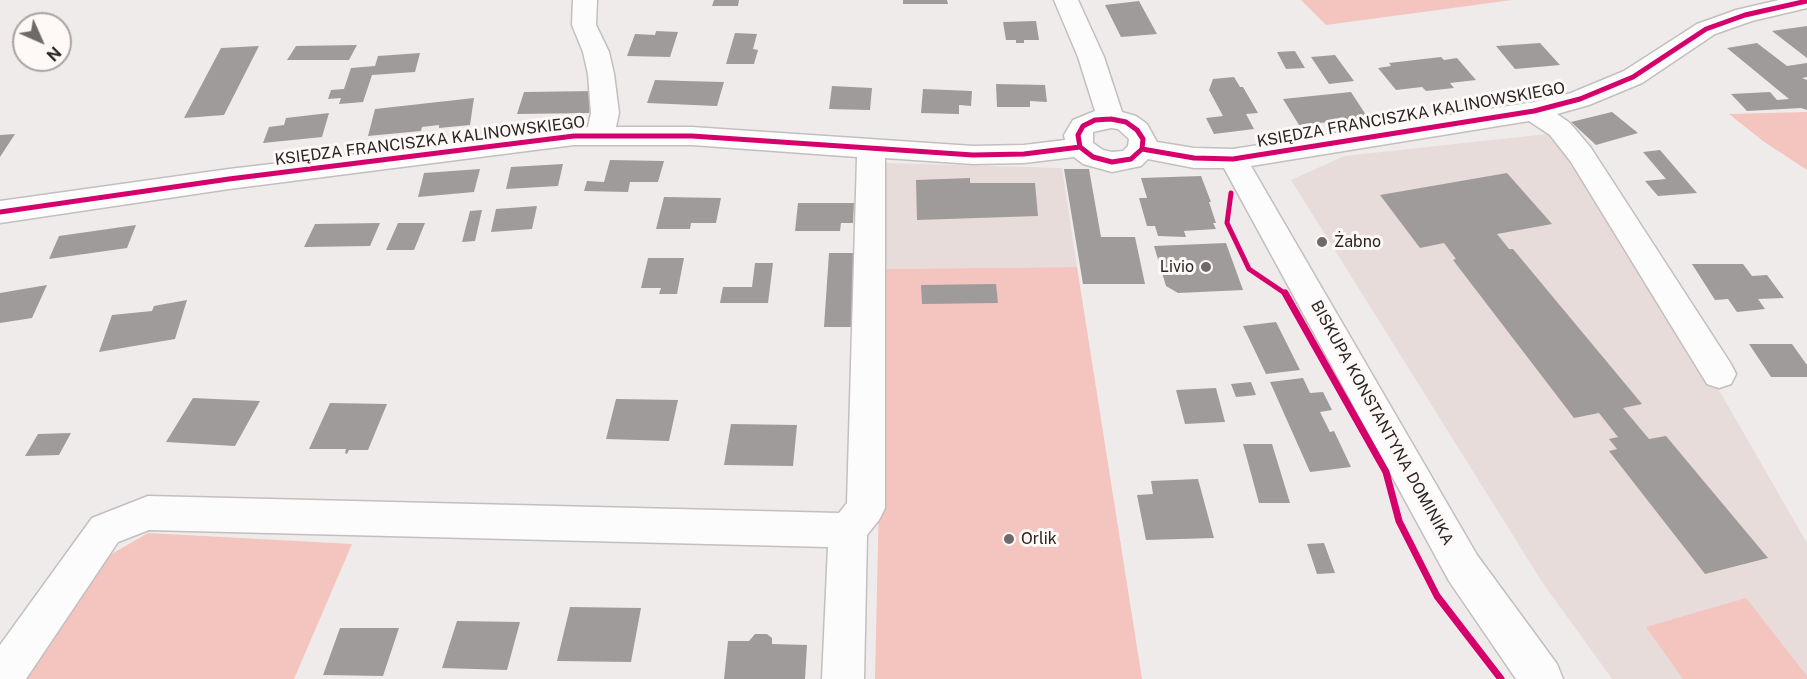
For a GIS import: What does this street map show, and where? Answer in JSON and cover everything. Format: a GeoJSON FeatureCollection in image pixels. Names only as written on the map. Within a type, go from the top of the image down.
{"type":"FeatureCollection","features":[{"type":"Feature","properties":{"kind":"street"},"geometry":{"type":"LineString","coordinates":[[585,0],[584,25],[596,52],[601,74],[605,114],[600,135]]}},
{"type":"Feature","properties":{"kind":"street"},"geometry":{"type":"LineString","coordinates":[[1066,0],[1091,57],[1111,119]]}},
{"type":"Feature","properties":{"kind":"street","name":"KSIĘDZA FRANCISZKA KALINOWSKIEGO"},"geometry":{"type":"LineString","coordinates":[[1142,149],[1194,158],[1233,159],[1534,111],[1580,99],[1633,77],[1706,29],[1745,15],[1807,0]]}},
{"type":"Feature","properties":{"kind":"street"},"geometry":{"type":"LineString","coordinates":[[1534,111],[1560,129],[1581,155],[1719,374]]}},
{"type":"Feature","properties":{"kind":"street"},"geometry":{"type":"LineString","coordinates":[[1111,119],[1125,122],[1137,130],[1143,140],[1142,149],[1131,159],[1112,162],[1093,157],[1080,147],[1078,135],[1083,126],[1095,120],[1111,119]]}},
{"type":"Feature","properties":{"kind":"street","name":"KSIĘDZA FRANCISZKA KALINOWSKIEGO"},"geometry":{"type":"LineString","coordinates":[[0,212],[229,179],[600,135],[693,136],[790,141],[973,155],[1024,154],[1080,147]]}},
{"type":"Feature","properties":{"kind":"street"},"geometry":{"type":"LineString","coordinates":[[843,679],[848,530],[866,508],[871,149]]}},
{"type":"Feature","properties":{"kind":"street","name":"BISKUPA KONSTANTYNA DOMINIKA"},"geometry":{"type":"LineString","coordinates":[[1233,159],[1463,568],[1542,679]]}},
{"type":"Feature","properties":{"kind":"street"},"geometry":{"type":"LineString","coordinates":[[1,679],[105,531],[148,513],[848,530]]}},
{"type":"Feature","properties":{"kind":"shaded area"},"geometry":{"type":"Polygon","coordinates":[[[1301,0],[1512,0],[1326,25],[1301,0]]]}},
{"type":"Feature","properties":{"kind":"shaded area"},"geometry":{"type":"Polygon","coordinates":[[[1807,112],[1807,170],[1763,141],[1729,114],[1807,112]]]}},
{"type":"Feature","properties":{"kind":"shaded area"},"geometry":{"type":"Polygon","coordinates":[[[1556,133],[1712,378],[1807,543],[1807,679],[1612,679],[1542,582],[1291,180],[1344,156],[1556,133]]]}},
{"type":"Feature","properties":{"kind":"shaded area"},"geometry":{"type":"Polygon","coordinates":[[[886,163],[1062,168],[1077,267],[884,269],[886,163]]]}},
{"type":"Feature","properties":{"kind":"shaded area"},"geometry":{"type":"Polygon","coordinates":[[[1077,267],[1142,679],[875,679],[884,269],[1077,267]]]}},
{"type":"Feature","properties":{"kind":"shaded area"},"geometry":{"type":"Polygon","coordinates":[[[148,533],[352,544],[294,679],[16,679],[96,563],[148,533]]]}},
{"type":"Feature","properties":{"kind":"shaded area"},"geometry":{"type":"Polygon","coordinates":[[[1746,598],[1807,676],[1807,679],[1683,679],[1646,627],[1746,598]]]}},
{"type":"Feature","properties":{"kind":"building"},"geometry":{"type":"Polygon","coordinates":[[[714,0],[739,0],[738,6],[712,6],[714,0]]]}},
{"type":"Feature","properties":{"kind":"building"},"geometry":{"type":"Polygon","coordinates":[[[903,0],[947,0],[948,4],[903,4],[903,0]]]}},
{"type":"Feature","properties":{"kind":"building"},"geometry":{"type":"Polygon","coordinates":[[[1139,1],[1157,34],[1121,37],[1105,5],[1139,1]]]}},
{"type":"Feature","properties":{"kind":"building"},"geometry":{"type":"Polygon","coordinates":[[[1036,21],[1039,40],[1024,40],[1024,43],[1016,43],[1016,40],[1006,40],[1003,22],[1036,21]]]}},
{"type":"Feature","properties":{"kind":"building"},"geometry":{"type":"Polygon","coordinates":[[[1807,26],[1807,58],[1772,31],[1807,26]]]}},
{"type":"Feature","properties":{"kind":"building"},"geometry":{"type":"Polygon","coordinates":[[[656,31],[678,32],[670,57],[627,56],[635,34],[655,35],[656,31]]]}},
{"type":"Feature","properties":{"kind":"building"},"geometry":{"type":"Polygon","coordinates":[[[735,33],[757,34],[753,49],[758,50],[754,64],[726,64],[735,33]]]}},
{"type":"Feature","properties":{"kind":"building"},"geometry":{"type":"Polygon","coordinates":[[[1540,43],[1560,65],[1515,69],[1496,46],[1540,43]]]}},
{"type":"Feature","properties":{"kind":"building"},"geometry":{"type":"Polygon","coordinates":[[[1757,43],[1787,66],[1807,63],[1807,77],[1802,78],[1807,80],[1807,110],[1801,108],[1747,111],[1731,94],[1770,92],[1777,100],[1789,99],[1727,48],[1757,43]]]}},
{"type":"Feature","properties":{"kind":"building"},"geometry":{"type":"Polygon","coordinates":[[[357,45],[349,60],[287,60],[296,46],[357,45]]]}},
{"type":"Feature","properties":{"kind":"building"},"geometry":{"type":"Polygon","coordinates":[[[259,46],[224,115],[184,118],[221,48],[259,46]]]}},
{"type":"Feature","properties":{"kind":"building"},"geometry":{"type":"Polygon","coordinates":[[[1295,51],[1305,68],[1286,69],[1277,52],[1295,51]]]}},
{"type":"Feature","properties":{"kind":"building"},"geometry":{"type":"Polygon","coordinates":[[[420,53],[415,72],[372,75],[363,102],[339,104],[341,98],[328,99],[331,90],[344,89],[351,68],[375,66],[378,56],[420,53]]]}},
{"type":"Feature","properties":{"kind":"building"},"geometry":{"type":"Polygon","coordinates":[[[1335,55],[1354,81],[1329,84],[1311,57],[1335,55]]]}},
{"type":"Feature","properties":{"kind":"building"},"geometry":{"type":"Polygon","coordinates":[[[1441,57],[1444,60],[1457,58],[1476,80],[1450,83],[1454,88],[1426,91],[1422,87],[1396,90],[1378,68],[1391,66],[1389,63],[1441,57]]]}},
{"type":"Feature","properties":{"kind":"building"},"geometry":{"type":"Polygon","coordinates":[[[1234,77],[1240,87],[1243,87],[1258,113],[1246,114],[1254,129],[1214,134],[1206,118],[1223,116],[1209,90],[1213,79],[1234,77]]]}},
{"type":"Feature","properties":{"kind":"building"},"geometry":{"type":"Polygon","coordinates":[[[655,80],[724,82],[717,106],[647,103],[655,80]]]}},
{"type":"Feature","properties":{"kind":"building"},"geometry":{"type":"Polygon","coordinates":[[[996,84],[1045,85],[1047,102],[1030,101],[1030,107],[997,107],[996,84]]]}},
{"type":"Feature","properties":{"kind":"building"},"geometry":{"type":"Polygon","coordinates":[[[832,86],[872,88],[870,110],[829,109],[832,86]]]}},
{"type":"Feature","properties":{"kind":"building"},"geometry":{"type":"Polygon","coordinates":[[[923,89],[972,91],[971,106],[959,105],[959,114],[921,113],[923,89]]]}},
{"type":"Feature","properties":{"kind":"building"},"geometry":{"type":"Polygon","coordinates":[[[595,91],[589,113],[517,114],[524,92],[595,91]]]}},
{"type":"Feature","properties":{"kind":"building"},"geometry":{"type":"Polygon","coordinates":[[[1351,92],[1368,118],[1299,125],[1283,99],[1351,92]]]}},
{"type":"Feature","properties":{"kind":"building"},"geometry":{"type":"Polygon","coordinates":[[[474,98],[470,125],[439,128],[439,125],[422,127],[421,131],[368,136],[375,109],[474,98]]]}},
{"type":"Feature","properties":{"kind":"building"},"geometry":{"type":"Polygon","coordinates":[[[1612,112],[1638,133],[1596,145],[1571,122],[1612,112]]]}},
{"type":"Feature","properties":{"kind":"building"},"geometry":{"type":"Polygon","coordinates":[[[329,113],[322,137],[263,143],[269,127],[284,125],[286,118],[329,113]]]}},
{"type":"Feature","properties":{"kind":"building"},"geometry":{"type":"Polygon","coordinates":[[[15,134],[0,157],[0,135],[15,134]]]}},
{"type":"Feature","properties":{"kind":"building"},"geometry":{"type":"Polygon","coordinates":[[[1660,150],[1697,193],[1658,196],[1645,181],[1666,179],[1643,152],[1660,150]]]}},
{"type":"Feature","properties":{"kind":"building"},"geometry":{"type":"Polygon","coordinates":[[[610,160],[664,161],[658,182],[630,182],[628,192],[584,191],[587,181],[604,182],[610,160]]]}},
{"type":"Feature","properties":{"kind":"building"},"geometry":{"type":"Polygon","coordinates":[[[563,164],[558,186],[506,189],[511,167],[563,164]]]}},
{"type":"Feature","properties":{"kind":"building"},"geometry":{"type":"Polygon","coordinates":[[[480,169],[474,192],[418,197],[424,173],[480,169]]]}},
{"type":"Feature","properties":{"kind":"building"},"geometry":{"type":"Polygon","coordinates":[[[1064,169],[1089,169],[1101,237],[1135,237],[1145,284],[1083,284],[1064,169]]]}},
{"type":"Feature","properties":{"kind":"building"},"geometry":{"type":"Polygon","coordinates":[[[1507,173],[1552,224],[1497,234],[1509,249],[1513,249],[1642,404],[1623,408],[1649,439],[1666,436],[1768,558],[1705,574],[1609,451],[1617,449],[1609,439],[1618,437],[1599,413],[1574,418],[1453,260],[1456,259],[1444,243],[1420,248],[1380,195],[1507,173]]]}},
{"type":"Feature","properties":{"kind":"building"},"geometry":{"type":"Polygon","coordinates":[[[1201,176],[1211,202],[1209,202],[1216,229],[1184,231],[1186,237],[1158,236],[1155,226],[1147,226],[1139,198],[1147,198],[1141,178],[1201,176]]]}},
{"type":"Feature","properties":{"kind":"building"},"geometry":{"type":"Polygon","coordinates":[[[970,178],[970,183],[1035,183],[1038,216],[917,220],[916,180],[970,178]]]}},
{"type":"Feature","properties":{"kind":"building"},"geometry":{"type":"Polygon","coordinates":[[[664,197],[721,198],[716,223],[691,223],[690,229],[656,229],[664,197]]]}},
{"type":"Feature","properties":{"kind":"building"},"geometry":{"type":"Polygon","coordinates":[[[798,203],[854,203],[853,223],[841,223],[840,231],[795,231],[798,203]]]}},
{"type":"Feature","properties":{"kind":"building"},"geometry":{"type":"Polygon","coordinates":[[[537,206],[532,229],[491,232],[496,209],[537,206]]]}},
{"type":"Feature","properties":{"kind":"building"},"geometry":{"type":"Polygon","coordinates":[[[482,210],[475,241],[462,242],[470,211],[482,210]]]}},
{"type":"Feature","properties":{"kind":"building"},"geometry":{"type":"Polygon","coordinates":[[[380,223],[370,246],[304,247],[315,224],[380,223]]]}},
{"type":"Feature","properties":{"kind":"building"},"geometry":{"type":"Polygon","coordinates":[[[398,223],[425,223],[414,250],[386,250],[398,223]]]}},
{"type":"Feature","properties":{"kind":"building"},"geometry":{"type":"Polygon","coordinates":[[[136,225],[127,248],[49,259],[59,236],[136,225]]]}},
{"type":"Feature","properties":{"kind":"building"},"geometry":{"type":"Polygon","coordinates":[[[1226,243],[1243,290],[1178,293],[1166,286],[1154,246],[1226,243]]]}},
{"type":"Feature","properties":{"kind":"building"},"geometry":{"type":"Polygon","coordinates":[[[829,253],[860,253],[857,327],[824,327],[829,253]]]}},
{"type":"Feature","properties":{"kind":"building"},"geometry":{"type":"Polygon","coordinates":[[[648,258],[684,258],[677,294],[659,294],[661,288],[641,288],[648,258]]]}},
{"type":"Feature","properties":{"kind":"building"},"geometry":{"type":"Polygon","coordinates":[[[755,263],[773,263],[768,303],[720,303],[723,287],[752,287],[755,263]]]}},
{"type":"Feature","properties":{"kind":"building"},"geometry":{"type":"Polygon","coordinates":[[[1692,264],[1743,264],[1752,276],[1767,275],[1784,298],[1758,299],[1765,309],[1737,312],[1728,299],[1715,300],[1692,264]]]}},
{"type":"Feature","properties":{"kind":"building"},"geometry":{"type":"Polygon","coordinates":[[[996,284],[998,303],[922,304],[921,285],[996,284]]]}},
{"type":"Feature","properties":{"kind":"building"},"geometry":{"type":"Polygon","coordinates":[[[47,285],[32,318],[0,323],[0,293],[47,285]]]}},
{"type":"Feature","properties":{"kind":"building"},"geometry":{"type":"Polygon","coordinates":[[[187,300],[175,339],[99,352],[112,315],[152,311],[154,306],[187,300]]]}},
{"type":"Feature","properties":{"kind":"building"},"geometry":{"type":"Polygon","coordinates":[[[1276,322],[1300,370],[1266,374],[1243,326],[1276,322]]]}},
{"type":"Feature","properties":{"kind":"building"},"geometry":{"type":"Polygon","coordinates":[[[1749,344],[1792,344],[1807,365],[1807,377],[1771,377],[1749,344]]]}},
{"type":"Feature","properties":{"kind":"building"},"geometry":{"type":"Polygon","coordinates":[[[1303,378],[1310,393],[1323,392],[1332,410],[1320,412],[1330,432],[1334,431],[1351,467],[1310,472],[1270,382],[1303,378]]]}},
{"type":"Feature","properties":{"kind":"building"},"geometry":{"type":"Polygon","coordinates":[[[1251,382],[1256,395],[1236,397],[1231,384],[1251,382]]]}},
{"type":"Feature","properties":{"kind":"building"},"geometry":{"type":"Polygon","coordinates":[[[1216,388],[1225,422],[1185,424],[1176,390],[1216,388]]]}},
{"type":"Feature","properties":{"kind":"building"},"geometry":{"type":"Polygon","coordinates":[[[193,398],[260,401],[235,446],[166,442],[193,398]]]}},
{"type":"Feature","properties":{"kind":"building"},"geometry":{"type":"Polygon","coordinates":[[[616,399],[678,400],[669,441],[606,439],[616,399]]]}},
{"type":"Feature","properties":{"kind":"building"},"geometry":{"type":"Polygon","coordinates":[[[330,403],[387,404],[368,450],[349,450],[347,454],[346,449],[309,449],[330,403]]]}},
{"type":"Feature","properties":{"kind":"building"},"geometry":{"type":"Polygon","coordinates":[[[731,424],[797,425],[793,466],[724,465],[731,424]]]}},
{"type":"Feature","properties":{"kind":"building"},"geometry":{"type":"Polygon","coordinates":[[[71,433],[59,455],[25,456],[38,434],[71,433]]]}},
{"type":"Feature","properties":{"kind":"building"},"geometry":{"type":"Polygon","coordinates":[[[1243,444],[1272,444],[1290,503],[1259,503],[1243,444]]]}},
{"type":"Feature","properties":{"kind":"building"},"geometry":{"type":"Polygon","coordinates":[[[1198,479],[1214,538],[1146,540],[1137,495],[1153,494],[1151,481],[1198,479]]]}},
{"type":"Feature","properties":{"kind":"building"},"geometry":{"type":"Polygon","coordinates":[[[1324,543],[1335,573],[1317,574],[1307,544],[1324,543]]]}},
{"type":"Feature","properties":{"kind":"building"},"geometry":{"type":"Polygon","coordinates":[[[570,607],[641,608],[631,662],[557,661],[570,607]]]}},
{"type":"Feature","properties":{"kind":"building"},"geometry":{"type":"Polygon","coordinates":[[[457,621],[520,622],[507,670],[442,668],[457,621]]]}},
{"type":"Feature","properties":{"kind":"building"},"geometry":{"type":"Polygon","coordinates":[[[340,628],[399,628],[383,676],[323,675],[340,628]]]}},
{"type":"Feature","properties":{"kind":"building"},"geometry":{"type":"Polygon","coordinates":[[[755,634],[767,634],[772,638],[772,644],[807,645],[805,679],[724,679],[728,641],[749,641],[755,634]]]}},
{"type":"Feature","properties":{"kind":"cycle path"},"geometry":{"type":"LineString","coordinates":[[1142,149],[1194,158],[1233,159],[1534,111],[1580,99],[1633,77],[1706,29],[1745,15],[1807,1]]}},
{"type":"Feature","properties":{"kind":"cycle path"},"geometry":{"type":"LineString","coordinates":[[1111,119],[1126,122],[1137,130],[1143,139],[1142,149],[1131,159],[1112,162],[1093,157],[1080,147],[1078,135],[1083,126],[1095,120],[1111,119]]}},
{"type":"Feature","properties":{"kind":"cycle path"},"geometry":{"type":"LineString","coordinates":[[0,212],[229,179],[574,136],[692,136],[973,155],[1024,154],[1080,147]]}},
{"type":"Feature","properties":{"kind":"cycle path"},"geometry":{"type":"LineString","coordinates":[[1231,193],[1227,223],[1249,269],[1284,291],[1386,472],[1399,521],[1437,596],[1501,679]]}},
{"type":"Feature","properties":{"kind":"place","name":"Żabno"},"geometry":{"type":"Point","coordinates":[1322,242]}},
{"type":"Feature","properties":{"kind":"place","name":"Livio"},"geometry":{"type":"Point","coordinates":[1206,267]}},
{"type":"Feature","properties":{"kind":"place","name":"Orlik"},"geometry":{"type":"Point","coordinates":[1009,539]}}]}
